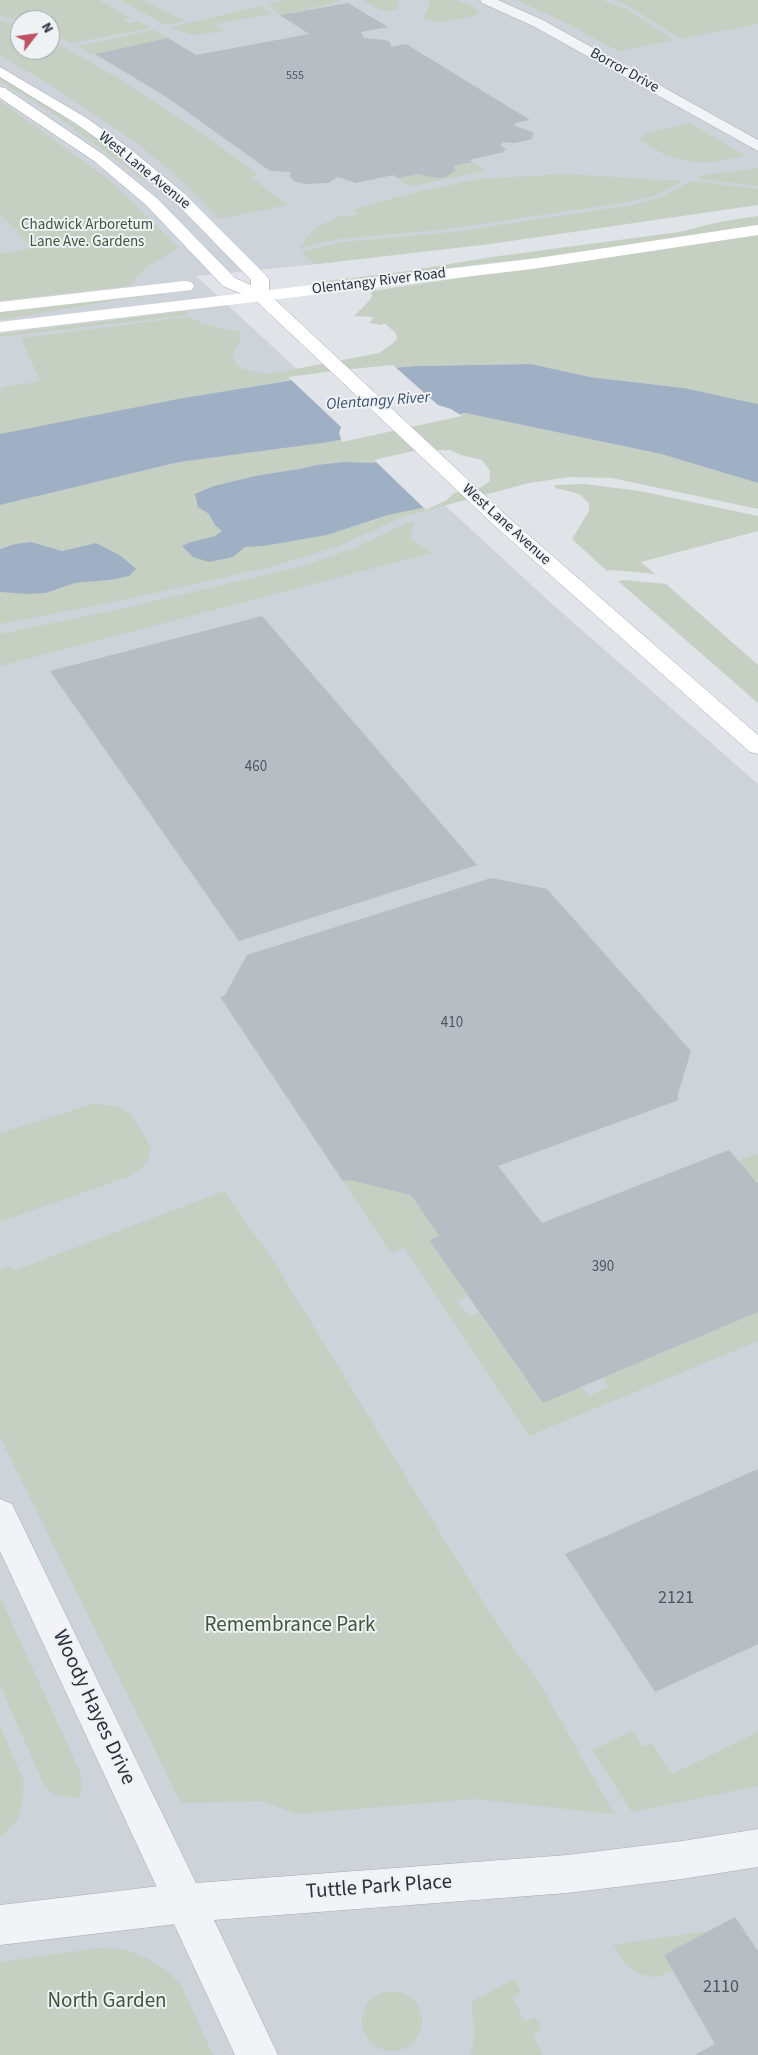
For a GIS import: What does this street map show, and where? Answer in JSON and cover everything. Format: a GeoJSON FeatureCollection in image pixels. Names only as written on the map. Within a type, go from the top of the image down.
{"type":"FeatureCollection","features":[{"type":"Feature","properties":{"kind":"main road","name":"West Lane Avenue"},"geometry":{"type":"LineString","coordinates":[[0,71],[80,120],[124,152],[179,197],[265,284],[316,348],[502,522],[758,747]]}},
{"type":"Feature","properties":{"kind":"main road","name":"West Lane Avenue"},"geometry":{"type":"LineString","coordinates":[[0,91],[99,158],[152,202],[228,282],[265,284]]}},
{"type":"Feature","properties":{"kind":"main road","name":"Olentangy River Road"},"geometry":{"type":"LineString","coordinates":[[0,327],[265,284],[532,264],[758,230]]}},
{"type":"Feature","properties":{"kind":"main road"},"geometry":{"type":"LineString","coordinates":[[0,306],[228,282]]}},
{"type":"Feature","properties":{"kind":"street","name":"Borror Drive"},"geometry":{"type":"LineString","coordinates":[[487,0],[534,21],[758,146]]}},
{"type":"Feature","properties":{"kind":"street","name":"Woody Hayes Drive"},"geometry":{"type":"LineString","coordinates":[[0,1514],[257,2055]]}},
{"type":"Feature","properties":{"kind":"street","name":"Tuttle Park Place"},"geometry":{"type":"LineString","coordinates":[[0,1925],[185,1903],[575,1873],[682,1860],[758,1848]]}},
{"type":"Feature","properties":{"kind":"shaded area"},"geometry":{"type":"Polygon","coordinates":[[[0,0],[758,0],[758,203],[318,264],[196,276],[552,604],[758,784],[758,2055],[0,2055],[0,0]]]}},
{"type":"Feature","properties":{"kind":"green space"},"geometry":{"type":"Polygon","coordinates":[[[0,0],[98,0],[131,18],[123,20],[129,23],[138,21],[150,28],[72,43],[60,38],[60,10],[10,10],[10,18],[0,15],[0,0]]]}},
{"type":"Feature","properties":{"kind":"green space"},"geometry":{"type":"Polygon","coordinates":[[[120,0],[142,0],[185,21],[166,25],[120,0]]]}},
{"type":"Feature","properties":{"kind":"green space"},"geometry":{"type":"Polygon","coordinates":[[[282,0],[338,0],[341,2],[280,15],[268,4],[282,0]]]}},
{"type":"Feature","properties":{"kind":"green space"},"geometry":{"type":"Polygon","coordinates":[[[363,0],[397,0],[399,8],[391,11],[380,10],[363,0]]]}},
{"type":"Feature","properties":{"kind":"green space"},"geometry":{"type":"Polygon","coordinates":[[[430,0],[457,0],[477,9],[479,12],[474,16],[443,22],[427,21],[423,18],[428,10],[430,0]]]}},
{"type":"Feature","properties":{"kind":"green space"},"geometry":{"type":"Polygon","coordinates":[[[517,0],[602,0],[628,10],[674,40],[618,51],[566,23],[517,0]]]}},
{"type":"Feature","properties":{"kind":"green space"},"geometry":{"type":"Polygon","coordinates":[[[614,0],[758,0],[758,24],[680,39],[629,6],[614,0]]]}},
{"type":"Feature","properties":{"kind":"green space"},"geometry":{"type":"Polygon","coordinates":[[[261,6],[272,14],[215,24],[225,31],[192,35],[170,27],[261,6]]]}},
{"type":"Feature","properties":{"kind":"green space"},"geometry":{"type":"Polygon","coordinates":[[[0,20],[10,23],[10,60],[60,60],[60,45],[103,69],[163,107],[246,165],[258,175],[251,177],[287,205],[219,219],[183,182],[138,144],[63,93],[0,55],[0,20]]]}},
{"type":"Feature","properties":{"kind":"green space"},"geometry":{"type":"Polygon","coordinates":[[[154,30],[168,38],[92,55],[78,46],[154,30]]]}},
{"type":"Feature","properties":{"kind":"green space"},"geometry":{"type":"Polygon","coordinates":[[[0,76],[101,141],[147,179],[144,180],[58,117],[0,81],[0,76]]]}},
{"type":"Feature","properties":{"kind":"green space","name":"Chadwick Arboretum Lane Ave. Gardens"},"geometry":{"type":"Polygon","coordinates":[[[0,101],[108,179],[179,248],[146,267],[129,286],[0,301],[0,254],[32,248],[0,214],[0,101]]]}},
{"type":"Feature","properties":{"kind":"green space"},"geometry":{"type":"Polygon","coordinates":[[[689,123],[747,156],[712,162],[691,162],[665,155],[639,139],[647,133],[689,123]]]}},
{"type":"Feature","properties":{"kind":"green space"},"geometry":{"type":"Polygon","coordinates":[[[473,162],[485,171],[410,186],[398,178],[418,174],[437,178],[446,177],[455,170],[453,166],[473,162]]]}},
{"type":"Feature","properties":{"kind":"green space"},"geometry":{"type":"Polygon","coordinates":[[[758,168],[758,186],[700,179],[697,176],[758,168]]]}},
{"type":"Feature","properties":{"kind":"green space"},"geometry":{"type":"Polygon","coordinates":[[[565,174],[682,181],[658,195],[623,203],[440,230],[339,239],[300,248],[306,238],[319,226],[342,215],[347,217],[358,213],[353,210],[371,204],[480,179],[565,174]]]}},
{"type":"Feature","properties":{"kind":"green space"},"geometry":{"type":"Polygon","coordinates":[[[692,181],[758,189],[758,205],[490,244],[318,264],[314,264],[301,252],[342,242],[453,232],[632,205],[661,197],[692,181]]]}},
{"type":"Feature","properties":{"kind":"green space"},"geometry":{"type":"Polygon","coordinates":[[[758,216],[758,225],[586,252],[324,283],[327,281],[402,272],[492,257],[679,232],[719,222],[758,216]]]}},
{"type":"Feature","properties":{"kind":"green space"},"geometry":{"type":"Polygon","coordinates":[[[758,233],[758,404],[684,388],[590,377],[531,364],[416,366],[342,372],[269,383],[0,434],[0,394],[3,393],[0,388],[40,381],[21,338],[187,317],[218,328],[241,332],[240,342],[233,353],[233,360],[242,369],[266,374],[379,353],[392,344],[397,339],[396,333],[384,323],[382,325],[370,323],[373,317],[354,316],[371,299],[372,291],[758,233]]]}},
{"type":"Feature","properties":{"kind":"green space"},"geometry":{"type":"Polygon","coordinates":[[[165,292],[162,295],[122,299],[0,320],[0,312],[165,292]]]}},
{"type":"Feature","properties":{"kind":"green space"},"geometry":{"type":"Polygon","coordinates":[[[186,311],[188,315],[0,337],[0,334],[186,311]]]}},
{"type":"Feature","properties":{"kind":"green space"},"geometry":{"type":"Polygon","coordinates":[[[465,413],[661,454],[758,483],[758,509],[612,478],[570,477],[529,483],[402,517],[339,546],[270,567],[114,602],[0,624],[0,592],[46,593],[75,583],[110,580],[129,576],[136,569],[96,543],[62,551],[31,542],[15,544],[0,549],[0,505],[179,462],[329,442],[465,413]],[[403,456],[373,463],[343,462],[317,465],[236,480],[209,514],[215,525],[223,531],[215,536],[191,542],[233,557],[245,547],[264,546],[327,535],[388,515],[403,456]]]}},
{"type":"Feature","properties":{"kind":"green space"},"geometry":{"type":"Polygon","coordinates":[[[584,484],[640,491],[758,516],[758,531],[641,562],[655,574],[607,571],[572,539],[589,511],[589,503],[580,495],[555,488],[555,485],[584,484]]]}},
{"type":"Feature","properties":{"kind":"green space"},"geometry":{"type":"Polygon","coordinates":[[[407,523],[414,523],[410,536],[414,542],[432,553],[0,666],[0,634],[116,610],[304,566],[354,548],[407,523]]]}},
{"type":"Feature","properties":{"kind":"green space"},"geometry":{"type":"Polygon","coordinates":[[[618,581],[666,584],[758,665],[758,703],[618,581]]]}},
{"type":"Feature","properties":{"kind":"green space"},"geometry":{"type":"Polygon","coordinates":[[[93,1104],[116,1106],[132,1115],[151,1148],[148,1159],[142,1168],[130,1176],[0,1222],[0,1133],[93,1104]]]}},
{"type":"Feature","properties":{"kind":"green space"},"geometry":{"type":"Polygon","coordinates":[[[758,1155],[758,1184],[738,1161],[758,1155]]]}},
{"type":"Feature","properties":{"kind":"green space"},"geometry":{"type":"Polygon","coordinates":[[[342,1180],[355,1181],[410,1195],[439,1236],[429,1240],[468,1296],[457,1301],[469,1317],[479,1313],[543,1403],[581,1387],[589,1396],[609,1387],[603,1378],[758,1312],[758,1341],[529,1436],[404,1248],[391,1253],[342,1180]]]}},
{"type":"Feature","properties":{"kind":"green space","name":"Remembrance Park"},"geometry":{"type":"Polygon","coordinates":[[[224,1191],[274,1262],[466,1575],[541,1686],[614,1814],[474,1799],[296,1814],[263,1801],[181,1803],[0,1437],[0,1270],[10,1266],[13,1271],[224,1191]]]}},
{"type":"Feature","properties":{"kind":"green space"},"geometry":{"type":"Polygon","coordinates":[[[0,1597],[80,1772],[82,1786],[80,1798],[55,1795],[45,1787],[0,1685],[0,1597]]]}},
{"type":"Feature","properties":{"kind":"green space"},"geometry":{"type":"Polygon","coordinates":[[[0,1727],[24,1781],[18,1819],[0,1838],[0,1727]]]}},
{"type":"Feature","properties":{"kind":"green space"},"geometry":{"type":"Polygon","coordinates":[[[633,1731],[643,1747],[652,1743],[672,1774],[758,1732],[758,1786],[632,1812],[592,1750],[633,1731]]]}},
{"type":"Feature","properties":{"kind":"green space"},"geometry":{"type":"Polygon","coordinates":[[[713,1930],[664,1955],[673,1971],[660,1976],[651,1977],[637,1973],[627,1965],[613,1945],[713,1930]]]}},
{"type":"Feature","properties":{"kind":"green space","name":"North Garden"},"geometry":{"type":"Polygon","coordinates":[[[98,1948],[121,1949],[132,1952],[149,1959],[166,1970],[181,1985],[213,2055],[0,2055],[0,1962],[98,1948]]]}},
{"type":"Feature","properties":{"kind":"green space"},"geometry":{"type":"Polygon","coordinates":[[[514,1979],[521,1992],[512,1997],[525,2022],[535,2017],[542,2030],[533,2035],[543,2055],[470,2055],[474,2040],[471,2002],[514,1979]]]}},
{"type":"Feature","properties":{"kind":"green space"},"geometry":{"type":"Polygon","coordinates":[[[392,1991],[409,1996],[417,2004],[422,2021],[417,2038],[409,2046],[392,2051],[375,2046],[367,2038],[362,2021],[367,2004],[375,1996],[392,1991]]]}},
{"type":"Feature","properties":{"kind":"water","name":"Olentangy River"},"geometry":{"type":"Polygon","coordinates":[[[531,364],[590,377],[684,388],[758,404],[758,483],[661,454],[465,413],[329,442],[179,462],[0,505],[0,434],[178,399],[342,372],[416,366],[531,364]]]}},
{"type":"Feature","properties":{"kind":"water"},"geometry":{"type":"Polygon","coordinates":[[[403,456],[452,491],[426,507],[388,515],[327,535],[264,546],[245,547],[233,557],[209,562],[193,557],[182,546],[215,536],[222,531],[215,525],[209,514],[198,507],[195,494],[214,486],[255,476],[317,465],[343,462],[373,463],[403,456]]]}},
{"type":"Feature","properties":{"kind":"water"},"geometry":{"type":"Polygon","coordinates":[[[31,542],[62,551],[96,543],[121,556],[136,569],[129,576],[110,580],[75,583],[46,593],[0,592],[0,549],[15,544],[31,542]]]}},
{"type":"Feature","properties":{"kind":"pier"},"geometry":{"type":"Polygon","coordinates":[[[393,365],[438,405],[451,409],[462,416],[342,442],[339,433],[341,427],[288,377],[341,370],[393,365]]]}},
{"type":"Feature","properties":{"kind":"pier"},"geometry":{"type":"Polygon","coordinates":[[[450,450],[482,460],[490,471],[490,481],[482,487],[454,493],[447,500],[426,510],[374,460],[413,451],[450,450]]]}},
{"type":"Feature","properties":{"kind":"building"},"geometry":{"type":"Polygon","coordinates":[[[348,3],[388,27],[361,32],[364,38],[385,40],[390,42],[391,47],[406,44],[530,120],[515,123],[515,126],[533,132],[532,139],[515,143],[503,142],[500,145],[507,150],[504,150],[504,152],[469,160],[473,162],[453,166],[456,170],[446,177],[437,178],[418,174],[398,178],[393,175],[356,183],[338,177],[328,183],[305,184],[294,181],[289,176],[291,172],[270,171],[168,98],[95,54],[168,38],[196,55],[309,34],[280,15],[348,3]]]}},
{"type":"Feature","properties":{"kind":"building"},"geometry":{"type":"Polygon","coordinates":[[[262,616],[477,865],[239,941],[50,671],[262,616]]]}},
{"type":"Feature","properties":{"kind":"building"},"geometry":{"type":"Polygon","coordinates":[[[491,878],[547,889],[691,1051],[677,1097],[679,1100],[498,1166],[542,1223],[729,1150],[758,1184],[758,1312],[543,1403],[429,1240],[439,1236],[413,1198],[410,1195],[354,1181],[342,1180],[220,997],[225,995],[247,955],[491,878]]]}},
{"type":"Feature","properties":{"kind":"building"},"geometry":{"type":"Polygon","coordinates":[[[758,1469],[758,1644],[655,1692],[565,1554],[758,1469]]]}},
{"type":"Feature","properties":{"kind":"building"},"geometry":{"type":"Polygon","coordinates":[[[735,1917],[758,1951],[758,2055],[695,2055],[715,2044],[664,1955],[735,1917]]]}}]}
